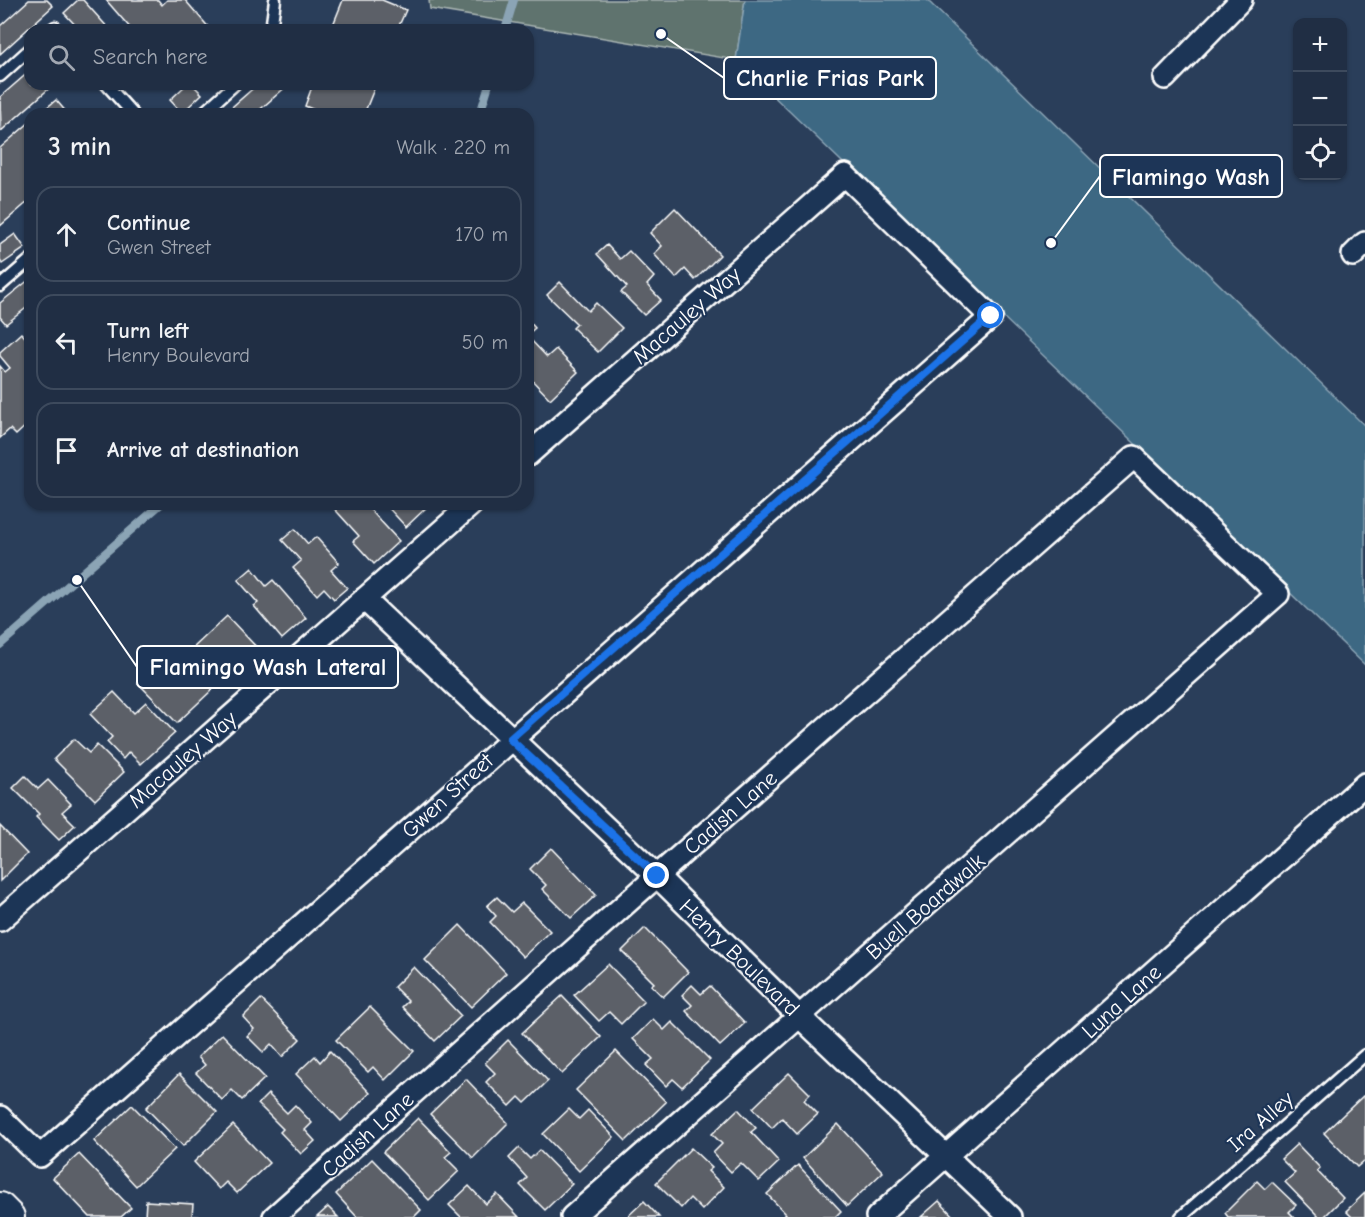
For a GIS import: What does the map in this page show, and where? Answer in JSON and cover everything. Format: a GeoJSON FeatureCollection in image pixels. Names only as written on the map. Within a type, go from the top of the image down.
{"type":"FeatureCollection","features":[{"type":"Feature","properties":{"kind":"main road"},"geometry":{"type":"LineString","coordinates":[[0,1208],[9,1217]]}},
{"type":"Feature","properties":{"kind":"street"},"geometry":{"type":"LineString","coordinates":[[1165,78],[1241,0]]}},
{"type":"Feature","properties":{"kind":"street","name":"Gwen Street"},"geometry":{"type":"LineString","coordinates":[[0,1117],[40,1156],[991,316],[845,175]]}},
{"type":"Feature","properties":{"kind":"street","name":"Macauley Way"},"geometry":{"type":"LineString","coordinates":[[534,450],[845,175]]}},
{"type":"Feature","properties":{"kind":"street","name":"Buell Boardwalk"},"geometry":{"type":"LineString","coordinates":[[572,1217],[1278,594],[1134,456]]}},
{"type":"Feature","properties":{"kind":"street","name":"Cadish Lane"},"geometry":{"type":"LineString","coordinates":[[274,1217],[1134,456]]}},
{"type":"Feature","properties":{"kind":"street","name":"Macauley Way"},"geometry":{"type":"LineString","coordinates":[[0,920],[465,510]]}},
{"type":"Feature","properties":{"kind":"street","name":"Henry Boulevard"},"geometry":{"type":"LineString","coordinates":[[364,599],[657,876],[800,1017],[1010,1217]]}},
{"type":"Feature","properties":{"kind":"street","name":"Luna Lane"},"geometry":{"type":"LineString","coordinates":[[877,1217],[1365,784]]}},
{"type":"Feature","properties":{"kind":"lane"},"geometry":{"type":"LineString","coordinates":[[272,24],[275,0]]}},
{"type":"Feature","properties":{"kind":"lane"},"geometry":{"type":"LineString","coordinates":[[0,76],[24,54]]}},
{"type":"Feature","properties":{"kind":"lane"},"geometry":{"type":"LineString","coordinates":[[111,90],[128,108]]}},
{"type":"Feature","properties":{"kind":"lane"},"geometry":{"type":"LineString","coordinates":[[209,108],[228,90]]}},
{"type":"Feature","properties":{"kind":"lane"},"geometry":{"type":"LineString","coordinates":[[0,286],[24,265]]}},
{"type":"Feature","properties":{"kind":"lane","name":"Ira Alley"},"geometry":{"type":"LineString","coordinates":[[1181,1217],[1365,1055]]}},
{"type":"Feature","properties":{"kind":"green space"},"geometry":{"type":"Polygon","coordinates":[[[429,0],[745,0],[736,60],[534,26],[534,24],[520,24],[430,9],[429,0]]]}},
{"type":"Feature","properties":{"kind":"water"},"geometry":{"type":"Polygon","coordinates":[[[745,0],[927,0],[1365,426],[1365,665],[736,60],[745,0]]]}},
{"type":"Feature","properties":{"kind":"building"},"geometry":{"type":"Polygon","coordinates":[[[29,0],[47,0],[53,6],[33,24],[24,24],[24,32],[0,54],[0,26],[29,0]]]}},
{"type":"Feature","properties":{"kind":"building"},"geometry":{"type":"Polygon","coordinates":[[[78,0],[83,0],[105,24],[74,24],[64,13],[78,0]]]}},
{"type":"Feature","properties":{"kind":"building"},"geometry":{"type":"Polygon","coordinates":[[[106,0],[158,0],[162,5],[167,0],[185,0],[206,24],[127,24],[106,0]]]}},
{"type":"Feature","properties":{"kind":"building"},"geometry":{"type":"Polygon","coordinates":[[[343,0],[382,0],[406,10],[400,24],[333,24],[343,0]]]}},
{"type":"Feature","properties":{"kind":"building"},"geometry":{"type":"Polygon","coordinates":[[[24,76],[24,90],[47,90],[24,108],[24,111],[1,131],[0,97],[24,76]]]}},
{"type":"Feature","properties":{"kind":"building"},"geometry":{"type":"Polygon","coordinates":[[[181,90],[198,90],[202,94],[187,108],[177,108],[170,100],[181,90]]]}},
{"type":"Feature","properties":{"kind":"building"},"geometry":{"type":"Polygon","coordinates":[[[251,90],[282,90],[262,108],[231,108],[251,90]]]}},
{"type":"Feature","properties":{"kind":"building"},"geometry":{"type":"Polygon","coordinates":[[[311,90],[374,90],[366,108],[310,108],[305,106],[311,90]]]}},
{"type":"Feature","properties":{"kind":"building"},"geometry":{"type":"Polygon","coordinates":[[[56,100],[63,108],[46,108],[56,100]]]}},
{"type":"Feature","properties":{"kind":"building"},"geometry":{"type":"Polygon","coordinates":[[[24,127],[24,205],[0,226],[0,148],[24,127]]]}},
{"type":"Feature","properties":{"kind":"building"},"geometry":{"type":"Polygon","coordinates":[[[675,208],[720,255],[695,280],[685,269],[676,278],[654,254],[662,246],[650,233],[675,208]]]}},
{"type":"Feature","properties":{"kind":"building"},"geometry":{"type":"Polygon","coordinates":[[[15,234],[24,249],[2,264],[0,245],[15,234]]]}},
{"type":"Feature","properties":{"kind":"building"},"geometry":{"type":"Polygon","coordinates":[[[607,245],[620,259],[629,251],[654,277],[647,285],[661,300],[644,315],[621,292],[627,287],[597,254],[607,245]]]}},
{"type":"Feature","properties":{"kind":"building"},"geometry":{"type":"Polygon","coordinates":[[[560,282],[588,311],[596,303],[622,328],[598,352],[573,328],[577,324],[547,295],[560,282]]]}},
{"type":"Feature","properties":{"kind":"building"},"geometry":{"type":"Polygon","coordinates":[[[24,284],[24,310],[6,324],[0,317],[0,303],[24,284]]]}},
{"type":"Feature","properties":{"kind":"building"},"geometry":{"type":"Polygon","coordinates":[[[21,333],[24,336],[24,428],[16,435],[10,429],[0,438],[0,366],[5,372],[10,368],[0,356],[0,352],[21,333]]]}},
{"type":"Feature","properties":{"kind":"building"},"geometry":{"type":"Polygon","coordinates":[[[534,343],[547,357],[556,349],[578,372],[550,399],[534,382],[534,343]]]}},
{"type":"Feature","properties":{"kind":"building"},"geometry":{"type":"Polygon","coordinates":[[[335,510],[371,510],[399,541],[374,564],[353,541],[359,536],[335,510]]]}},
{"type":"Feature","properties":{"kind":"building"},"geometry":{"type":"Polygon","coordinates":[[[390,510],[424,510],[406,527],[390,510]]]}},
{"type":"Feature","properties":{"kind":"building"},"geometry":{"type":"Polygon","coordinates":[[[295,529],[308,544],[316,537],[339,563],[331,570],[347,588],[334,599],[324,588],[317,595],[293,568],[301,561],[282,540],[295,529]]]}},
{"type":"Feature","properties":{"kind":"building"},"geometry":{"type":"Polygon","coordinates":[[[252,568],[266,586],[273,580],[306,618],[282,639],[254,606],[258,603],[238,580],[252,568]]]}},
{"type":"Feature","properties":{"kind":"building"},"geometry":{"type":"Polygon","coordinates":[[[227,616],[261,652],[227,685],[192,649],[227,616]]]}},
{"type":"Feature","properties":{"kind":"building"},"geometry":{"type":"Polygon","coordinates":[[[174,649],[213,689],[177,723],[138,683],[174,649]]]}},
{"type":"Feature","properties":{"kind":"building"},"geometry":{"type":"Polygon","coordinates":[[[114,692],[134,713],[146,702],[175,733],[141,764],[129,752],[123,759],[107,742],[112,737],[90,714],[114,692]]]}},
{"type":"Feature","properties":{"kind":"building"},"geometry":{"type":"Polygon","coordinates":[[[74,739],[89,753],[97,745],[124,772],[95,800],[54,759],[74,739]]]}},
{"type":"Feature","properties":{"kind":"building"},"geometry":{"type":"Polygon","coordinates":[[[25,776],[38,789],[48,780],[71,804],[62,812],[75,825],[59,840],[36,817],[39,814],[13,788],[25,776]]]}},
{"type":"Feature","properties":{"kind":"building"},"geometry":{"type":"Polygon","coordinates":[[[0,826],[27,854],[0,881],[0,826]]]}},
{"type":"Feature","properties":{"kind":"building"},"geometry":{"type":"Polygon","coordinates":[[[551,848],[596,895],[571,918],[542,889],[546,885],[530,869],[551,848]]]}},
{"type":"Feature","properties":{"kind":"building"},"geometry":{"type":"Polygon","coordinates":[[[497,897],[512,912],[522,903],[550,931],[523,957],[490,922],[496,916],[487,906],[497,897]]]}},
{"type":"Feature","properties":{"kind":"building"},"geometry":{"type":"Polygon","coordinates":[[[460,925],[506,973],[471,1007],[425,960],[460,925]]]}},
{"type":"Feature","properties":{"kind":"building"},"geometry":{"type":"Polygon","coordinates":[[[645,928],[688,972],[663,997],[651,985],[654,983],[622,951],[645,928]]]}},
{"type":"Feature","properties":{"kind":"building"},"geometry":{"type":"Polygon","coordinates":[[[608,964],[644,1001],[621,1024],[609,1012],[599,1021],[574,995],[608,964]]]}},
{"type":"Feature","properties":{"kind":"building"},"geometry":{"type":"Polygon","coordinates":[[[414,967],[461,1016],[435,1041],[402,1007],[408,1001],[394,987],[414,967]]]}},
{"type":"Feature","properties":{"kind":"building"},"geometry":{"type":"Polygon","coordinates":[[[692,985],[701,994],[710,986],[745,1023],[720,1046],[686,1011],[692,1005],[682,995],[692,985]]]}},
{"type":"Feature","properties":{"kind":"building"},"geometry":{"type":"Polygon","coordinates":[[[562,996],[601,1037],[562,1074],[522,1033],[562,996]]]}},
{"type":"Feature","properties":{"kind":"building"},"geometry":{"type":"Polygon","coordinates":[[[261,999],[300,1039],[282,1057],[271,1044],[263,1052],[247,1036],[254,1029],[243,1017],[261,999]]]}},
{"type":"Feature","properties":{"kind":"building"},"geometry":{"type":"Polygon","coordinates":[[[370,1007],[414,1051],[385,1080],[373,1067],[368,1072],[336,1040],[370,1007]]]}},
{"type":"Feature","properties":{"kind":"building"},"geometry":{"type":"Polygon","coordinates":[[[653,1019],[664,1030],[672,1022],[710,1060],[682,1087],[673,1079],[666,1086],[646,1065],[653,1059],[633,1039],[653,1019]]]}},
{"type":"Feature","properties":{"kind":"building"},"geometry":{"type":"Polygon","coordinates":[[[222,1034],[265,1078],[242,1100],[232,1090],[222,1100],[196,1073],[205,1065],[198,1057],[222,1034]]]}},
{"type":"Feature","properties":{"kind":"building"},"geometry":{"type":"Polygon","coordinates":[[[508,1040],[548,1081],[525,1103],[519,1097],[510,1106],[486,1082],[495,1073],[485,1063],[508,1040]]]}},
{"type":"Feature","properties":{"kind":"building"},"geometry":{"type":"Polygon","coordinates":[[[330,1051],[370,1093],[341,1121],[296,1074],[315,1056],[320,1062],[330,1051]]]}},
{"type":"Feature","properties":{"kind":"building"},"geometry":{"type":"Polygon","coordinates":[[[616,1051],[666,1102],[626,1141],[576,1090],[616,1051]]]}},
{"type":"Feature","properties":{"kind":"building"},"geometry":{"type":"Polygon","coordinates":[[[789,1073],[810,1094],[804,1100],[818,1114],[797,1134],[782,1118],[772,1128],[753,1108],[789,1073]]]}},
{"type":"Feature","properties":{"kind":"building"},"geometry":{"type":"Polygon","coordinates":[[[179,1074],[217,1112],[183,1146],[146,1108],[179,1074]]]}},
{"type":"Feature","properties":{"kind":"building"},"geometry":{"type":"Polygon","coordinates":[[[466,1079],[508,1123],[473,1158],[430,1114],[466,1079]]]}},
{"type":"Feature","properties":{"kind":"building"},"geometry":{"type":"Polygon","coordinates":[[[268,1094],[287,1113],[295,1105],[312,1123],[305,1130],[315,1141],[301,1154],[280,1132],[283,1129],[258,1104],[268,1094]]]}},
{"type":"Feature","properties":{"kind":"building"},"geometry":{"type":"Polygon","coordinates":[[[1363,1096],[1365,1099],[1365,1160],[1357,1167],[1324,1133],[1363,1096]]]}},
{"type":"Feature","properties":{"kind":"building"},"geometry":{"type":"Polygon","coordinates":[[[132,1105],[175,1149],[136,1186],[94,1141],[132,1105]]]}},
{"type":"Feature","properties":{"kind":"building"},"geometry":{"type":"Polygon","coordinates":[[[569,1109],[579,1119],[588,1110],[614,1137],[579,1171],[543,1134],[569,1109]]]}},
{"type":"Feature","properties":{"kind":"building"},"geometry":{"type":"Polygon","coordinates":[[[738,1109],[756,1128],[751,1132],[779,1162],[759,1181],[741,1163],[731,1172],[713,1153],[722,1144],[712,1134],[738,1109]]]}},
{"type":"Feature","properties":{"kind":"building"},"geometry":{"type":"Polygon","coordinates":[[[418,1118],[451,1152],[445,1157],[459,1171],[429,1200],[383,1152],[418,1118]]]}},
{"type":"Feature","properties":{"kind":"building"},"geometry":{"type":"Polygon","coordinates":[[[838,1124],[883,1172],[847,1206],[803,1158],[838,1124]]]}},
{"type":"Feature","properties":{"kind":"building"},"geometry":{"type":"Polygon","coordinates":[[[233,1125],[269,1163],[237,1193],[226,1182],[219,1189],[194,1162],[233,1125]]]}},
{"type":"Feature","properties":{"kind":"building"},"geometry":{"type":"Polygon","coordinates":[[[1297,1144],[1320,1168],[1317,1171],[1343,1198],[1324,1217],[1319,1217],[1285,1182],[1295,1173],[1281,1159],[1297,1144]]]}},
{"type":"Feature","properties":{"kind":"building"},"geometry":{"type":"Polygon","coordinates":[[[519,1148],[530,1159],[539,1150],[572,1184],[545,1210],[520,1185],[527,1178],[509,1158],[519,1148]]]}},
{"type":"Feature","properties":{"kind":"building"},"geometry":{"type":"Polygon","coordinates":[[[691,1148],[712,1168],[708,1171],[724,1187],[702,1210],[690,1198],[681,1208],[656,1183],[691,1148]]]}},
{"type":"Feature","properties":{"kind":"building"},"geometry":{"type":"Polygon","coordinates":[[[79,1154],[131,1208],[121,1217],[90,1217],[53,1178],[79,1154]]]}},
{"type":"Feature","properties":{"kind":"building"},"geometry":{"type":"Polygon","coordinates":[[[372,1159],[421,1210],[414,1217],[357,1217],[336,1194],[372,1159]]]}},
{"type":"Feature","properties":{"kind":"building"},"geometry":{"type":"Polygon","coordinates":[[[798,1165],[841,1211],[835,1217],[783,1217],[786,1214],[767,1194],[798,1165]]]}},
{"type":"Feature","properties":{"kind":"building"},"geometry":{"type":"Polygon","coordinates":[[[1257,1181],[1265,1189],[1272,1182],[1296,1205],[1289,1212],[1294,1217],[1228,1217],[1225,1213],[1257,1181]]]}},
{"type":"Feature","properties":{"kind":"building"},"geometry":{"type":"Polygon","coordinates":[[[469,1186],[486,1204],[497,1194],[519,1217],[461,1217],[449,1205],[469,1186]]]}},
{"type":"Feature","properties":{"kind":"building"},"geometry":{"type":"Polygon","coordinates":[[[1365,1193],[1365,1217],[1352,1217],[1346,1211],[1365,1193]]]}},
{"type":"Feature","properties":{"kind":"building"},"geometry":{"type":"Polygon","coordinates":[[[146,1201],[193,1204],[192,1216],[206,1217],[145,1217],[146,1201]]]}},
{"type":"Feature","properties":{"kind":"building"},"geometry":{"type":"Polygon","coordinates":[[[644,1201],[659,1217],[627,1217],[644,1201]]]}},
{"type":"Feature","properties":{"kind":"building"},"geometry":{"type":"Polygon","coordinates":[[[939,1201],[954,1217],[921,1217],[939,1201]]]}},
{"type":"Feature","properties":{"kind":"building"},"geometry":{"type":"Polygon","coordinates":[[[328,1207],[338,1217],[317,1217],[328,1207]]]}},
{"type":"Feature","properties":{"kind":"waterway"},"geometry":{"type":"LineString","coordinates":[[507,24],[514,0]]}},
{"type":"Feature","properties":{"kind":"waterway"},"geometry":{"type":"LineString","coordinates":[[482,108],[487,90]]}},
{"type":"Feature","properties":{"kind":"waterway"},"geometry":{"type":"LineString","coordinates":[[0,645],[154,510]]}},
{"type":"Feature","properties":{"kind":"place","name":"Charlie Frias Park"},"geometry":{"type":"Point","coordinates":[661,34]}},
{"type":"Feature","properties":{"kind":"place","name":"Flamingo Wash"},"geometry":{"type":"Point","coordinates":[1051,243]}},
{"type":"Feature","properties":{"kind":"place","name":"Flamingo Wash Lateral"},"geometry":{"type":"Point","coordinates":[77,580]}},
{"type":"Feature","properties":{"kind":"route"},"geometry":{"type":"LineString","coordinates":[[657,876],[510,739],[991,316]]}}]}
